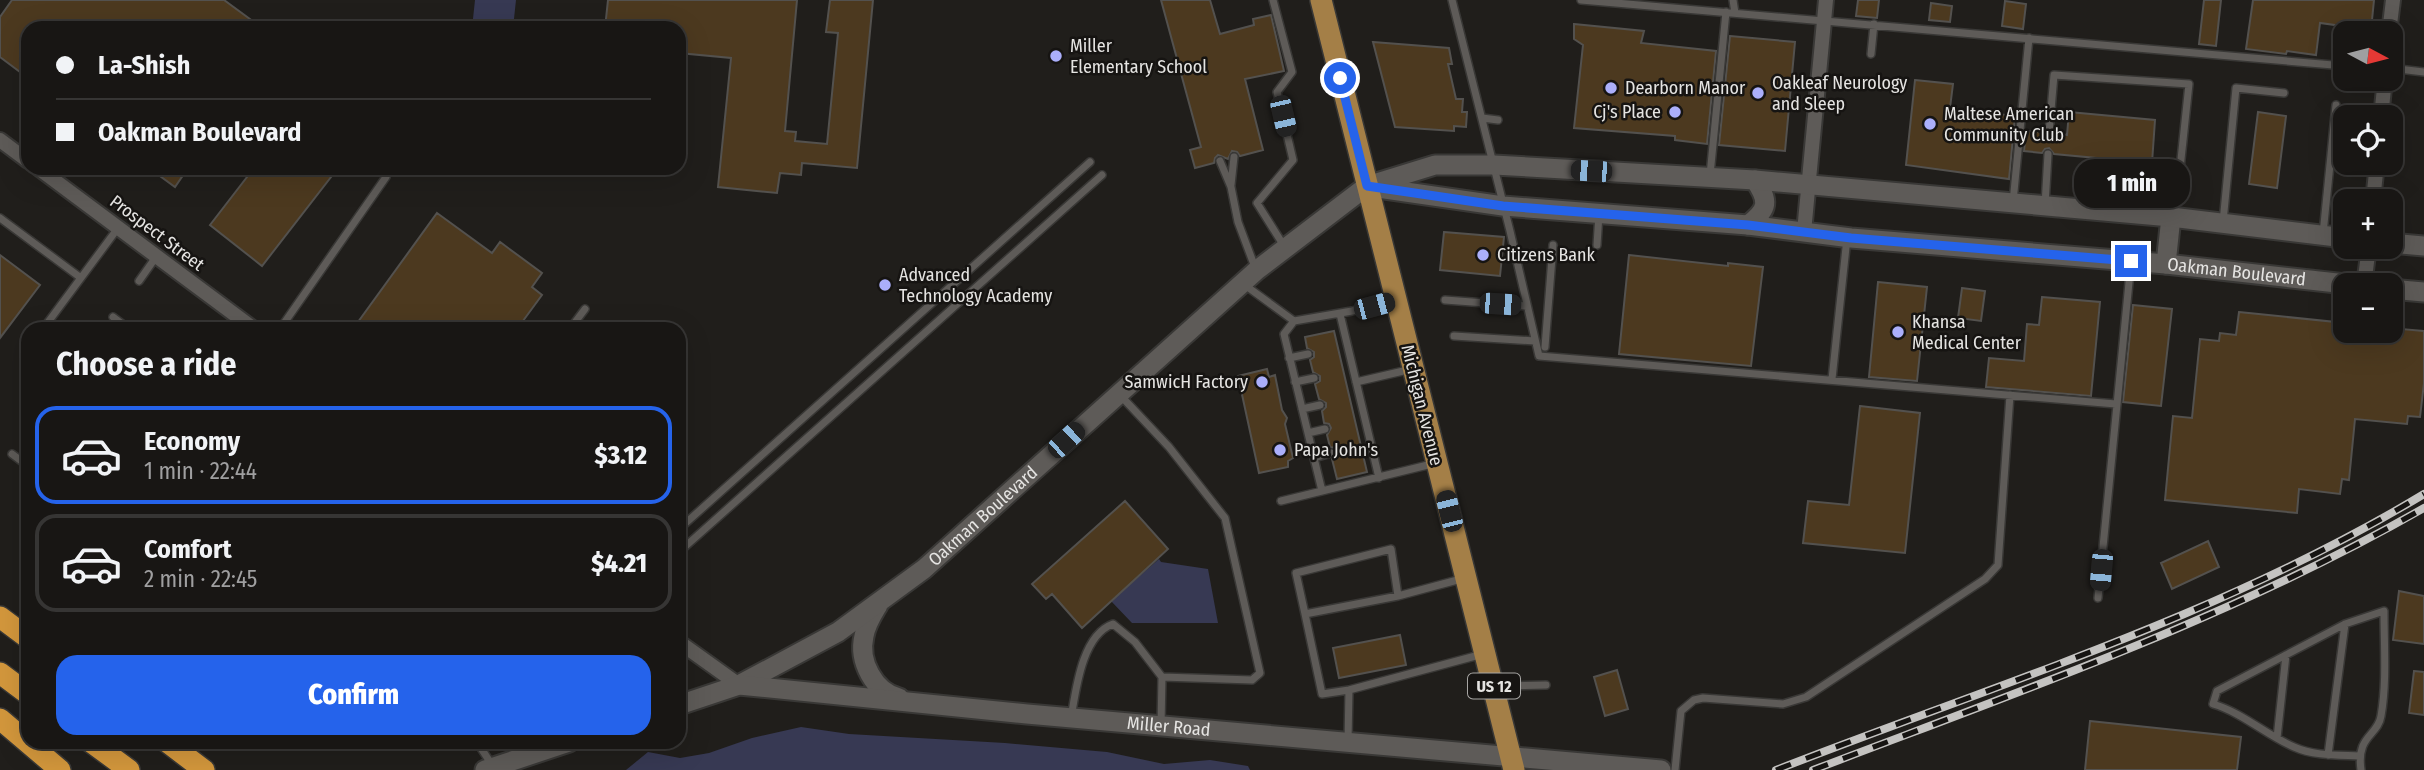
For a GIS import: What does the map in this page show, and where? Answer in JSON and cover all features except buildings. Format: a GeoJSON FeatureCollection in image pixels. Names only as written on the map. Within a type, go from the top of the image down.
{"type":"FeatureCollection","features":[{"type":"Feature","properties":{"kind":"highway"},"geometry":{"type":"LineString","coordinates":[[0,617],[21,633]]}},
{"type":"Feature","properties":{"kind":"highway"},"geometry":{"type":"LineString","coordinates":[[0,673],[21,689]]}},
{"type":"Feature","properties":{"kind":"highway"},"geometry":{"type":"LineString","coordinates":[[0,719],[21,737]]}},
{"type":"Feature","properties":{"kind":"highway"},"geometry":{"type":"LineString","coordinates":[[35,749],[60,770]]}},
{"type":"Feature","properties":{"kind":"highway"},"geometry":{"type":"LineString","coordinates":[[100,749],[129,770]]}},
{"type":"Feature","properties":{"kind":"highway"},"geometry":{"type":"LineString","coordinates":[[176,749],[204,770]]}},
{"type":"Feature","properties":{"kind":"main road","name":"Michigan Avenue"},"geometry":{"type":"LineString","coordinates":[[1321,0],[1513,763]]}},
{"type":"Feature","properties":{"kind":"street"},"geometry":{"type":"LineString","coordinates":[[1804,232],[1826,0]]}},
{"type":"Feature","properties":{"kind":"street"},"geometry":{"type":"LineString","coordinates":[[2390,21],[2393,0]]}},
{"type":"Feature","properties":{"kind":"street"},"geometry":{"type":"LineString","coordinates":[[3,148],[21,157]]}},
{"type":"Feature","properties":{"kind":"street","name":"Oakman Boulevard"},"geometry":{"type":"LineString","coordinates":[[739,685],[838,632],[924,569],[1249,277],[1367,186],[1434,165],[1494,165],[1755,180],[2171,217],[2333,236]]}},
{"type":"Feature","properties":{"kind":"street","name":"Prospect Street"},"geometry":{"type":"LineString","coordinates":[[47,175],[245,322]]}},
{"type":"Feature","properties":{"kind":"street"},"geometry":{"type":"LineString","coordinates":[[1748,225],[1760,215],[1765,205],[1763,193],[1755,180]]}},
{"type":"Feature","properties":{"kind":"street","name":"Oakman Boulevard"},"geometry":{"type":"LineString","coordinates":[[1367,186],[1503,206],[1748,225],[1847,238],[2166,264],[2333,283]]}},
{"type":"Feature","properties":{"kind":"street"},"geometry":{"type":"LineString","coordinates":[[2166,264],[2171,217]]}},
{"type":"Feature","properties":{"kind":"street"},"geometry":{"type":"LineString","coordinates":[[2403,244],[2424,246]]}},
{"type":"Feature","properties":{"kind":"street"},"geometry":{"type":"LineString","coordinates":[[2403,290],[2424,292]]}},
{"type":"Feature","properties":{"kind":"street"},"geometry":{"type":"LineString","coordinates":[[880,601],[863,638],[863,657],[871,677],[887,695],[916,703]]}},
{"type":"Feature","properties":{"kind":"street"},"geometry":{"type":"LineString","coordinates":[[686,647],[739,685]]}},
{"type":"Feature","properties":{"kind":"street","name":"Miller Road"},"geometry":{"type":"LineString","coordinates":[[686,703],[739,685],[1348,742],[1513,763],[1661,770]]}},
{"type":"Feature","properties":{"kind":"street"},"geometry":{"type":"LineString","coordinates":[[489,769],[548,749]]}},
{"type":"Feature","properties":{"kind":"lane"},"geometry":{"type":"LineString","coordinates":[[1273,0],[1292,72],[1277,92],[1293,160],[1257,203],[1286,248]]}},
{"type":"Feature","properties":{"kind":"lane"},"geometry":{"type":"LineString","coordinates":[[1452,0],[1539,356],[2116,404]]}},
{"type":"Feature","properties":{"kind":"lane"},"geometry":{"type":"LineString","coordinates":[[1581,0],[2333,65]]}},
{"type":"Feature","properties":{"kind":"lane"},"geometry":{"type":"LineString","coordinates":[[1732,0],[1735,13]]}},
{"type":"Feature","properties":{"kind":"lane"},"geometry":{"type":"LineString","coordinates":[[1710,177],[1726,12]]}},
{"type":"Feature","properties":{"kind":"lane"},"geometry":{"type":"LineString","coordinates":[[1871,54],[1874,24]]}},
{"type":"Feature","properties":{"kind":"lane"},"geometry":{"type":"LineString","coordinates":[[2012,203],[2029,38]]}},
{"type":"Feature","properties":{"kind":"lane"},"geometry":{"type":"LineString","coordinates":[[2403,70],[2424,72]]}},
{"type":"Feature","properties":{"kind":"lane"},"geometry":{"type":"LineString","coordinates":[[2049,133],[2054,75],[2189,84],[2177,197],[2171,217]]}},
{"type":"Feature","properties":{"kind":"lane"},"geometry":{"type":"LineString","coordinates":[[2223,223],[2236,88],[2284,93]]}},
{"type":"Feature","properties":{"kind":"lane"},"geometry":{"type":"LineString","coordinates":[[1482,118],[1497,120]]}},
{"type":"Feature","properties":{"kind":"lane"},"geometry":{"type":"LineString","coordinates":[[2323,235],[2333,135]]}},
{"type":"Feature","properties":{"kind":"lane"},"geometry":{"type":"LineString","coordinates":[[2045,206],[2048,153]]}},
{"type":"Feature","properties":{"kind":"lane"},"geometry":{"type":"LineString","coordinates":[[1231,187],[1234,158]]}},
{"type":"Feature","properties":{"kind":"lane"},"geometry":{"type":"LineString","coordinates":[[1220,161],[1231,187],[1249,277],[1294,321]]}},
{"type":"Feature","properties":{"kind":"lane"},"geometry":{"type":"LineString","coordinates":[[686,523],[1090,162]]}},
{"type":"Feature","properties":{"kind":"lane"},"geometry":{"type":"LineString","coordinates":[[686,546],[1102,175]]}},
{"type":"Feature","properties":{"kind":"lane"},"geometry":{"type":"LineString","coordinates":[[285,322],[386,177]]}},
{"type":"Feature","properties":{"kind":"lane"},"geometry":{"type":"LineString","coordinates":[[1597,245],[1599,213]]}},
{"type":"Feature","properties":{"kind":"lane"},"geometry":{"type":"LineString","coordinates":[[0,218],[81,278]]}},
{"type":"Feature","properties":{"kind":"lane"},"geometry":{"type":"LineString","coordinates":[[48,322],[118,228]]}},
{"type":"Feature","properties":{"kind":"lane"},"geometry":{"type":"LineString","coordinates":[[1832,379],[1847,238]]}},
{"type":"Feature","properties":{"kind":"lane"},"geometry":{"type":"LineString","coordinates":[[1545,347],[1553,245]]}},
{"type":"Feature","properties":{"kind":"lane"},"geometry":{"type":"LineString","coordinates":[[139,281],[156,256]]}},
{"type":"Feature","properties":{"kind":"lane"},"geometry":{"type":"LineString","coordinates":[[2098,598],[2131,261]]}},
{"type":"Feature","properties":{"kind":"lane"},"geometry":{"type":"LineString","coordinates":[[1322,491],[1284,334],[1294,321],[1396,300]]}},
{"type":"Feature","properties":{"kind":"lane"},"geometry":{"type":"LineString","coordinates":[[1445,300],[1527,306]]}},
{"type":"Feature","properties":{"kind":"lane"},"geometry":{"type":"LineString","coordinates":[[575,322],[585,309]]}},
{"type":"Feature","properties":{"kind":"lane"},"geometry":{"type":"LineString","coordinates":[[1340,313],[1378,478]]}},
{"type":"Feature","properties":{"kind":"lane"},"geometry":{"type":"LineString","coordinates":[[113,317],[120,322]]}},
{"type":"Feature","properties":{"kind":"lane"},"geometry":{"type":"LineString","coordinates":[[1454,336],[1535,341]]}},
{"type":"Feature","properties":{"kind":"lane"},"geometry":{"type":"LineString","coordinates":[[1338,348],[1348,347]]}},
{"type":"Feature","properties":{"kind":"lane"},"geometry":{"type":"LineString","coordinates":[[1586,360],[1588,350]]}},
{"type":"Feature","properties":{"kind":"lane"},"geometry":{"type":"LineString","coordinates":[[1289,358],[1308,354]]}},
{"type":"Feature","properties":{"kind":"lane"},"geometry":{"type":"LineString","coordinates":[[1356,382],[1413,369]]}},
{"type":"Feature","properties":{"kind":"lane"},"geometry":{"type":"LineString","coordinates":[[1343,372],[1353,370]]}},
{"type":"Feature","properties":{"kind":"lane"},"geometry":{"type":"LineString","coordinates":[[1296,382],[1314,378]]}},
{"type":"Feature","properties":{"kind":"lane"},"geometry":{"type":"LineString","coordinates":[[1119,394],[1169,447],[1225,518],[1260,673],[1252,680],[1162,677]]}},
{"type":"Feature","properties":{"kind":"lane"},"geometry":{"type":"LineString","coordinates":[[1675,770],[1681,711],[1694,700],[1703,698],[1783,704],[1806,697],[1985,579],[1998,565],[2010,395]]}},
{"type":"Feature","properties":{"kind":"lane"},"geometry":{"type":"LineString","coordinates":[[1350,398],[1360,396]]}},
{"type":"Feature","properties":{"kind":"lane"},"geometry":{"type":"LineString","coordinates":[[1302,409],[1320,405]]}},
{"type":"Feature","properties":{"kind":"lane"},"geometry":{"type":"LineString","coordinates":[[1355,422],[1365,420]]}},
{"type":"Feature","properties":{"kind":"lane"},"geometry":{"type":"LineString","coordinates":[[1308,433],[1325,429]]}},
{"type":"Feature","properties":{"kind":"lane"},"geometry":{"type":"LineString","coordinates":[[1361,447],[1371,444]]}},
{"type":"Feature","properties":{"kind":"lane"},"geometry":{"type":"LineString","coordinates":[[1314,458],[1331,453]]}},
{"type":"Feature","properties":{"kind":"lane"},"geometry":{"type":"LineString","coordinates":[[12,454],[21,461]]}},
{"type":"Feature","properties":{"kind":"lane"},"geometry":{"type":"LineString","coordinates":[[1281,501],[1437,463]]}},
{"type":"Feature","properties":{"kind":"lane"},"geometry":{"type":"LineString","coordinates":[[1398,596],[1391,549],[1296,573],[1322,694],[1349,690],[1485,653]]}},
{"type":"Feature","properties":{"kind":"lane"},"geometry":{"type":"LineString","coordinates":[[1305,614],[1398,596],[1466,578]]}},
{"type":"Feature","properties":{"kind":"lane"},"geometry":{"type":"LineString","coordinates":[[2359,756],[2328,755],[2296,748],[2232,710],[2213,704],[2217,691],[2345,624],[2384,611],[2384,690],[2381,721],[2366,737],[2359,756],[2361,770]]}},
{"type":"Feature","properties":{"kind":"lane"},"geometry":{"type":"LineString","coordinates":[[1071,718],[1084,656],[1102,628],[1113,624],[1135,642],[1162,677],[1161,726]]}},
{"type":"Feature","properties":{"kind":"lane"},"geometry":{"type":"LineString","coordinates":[[2328,755],[2345,624]]}},
{"type":"Feature","properties":{"kind":"lane"},"geometry":{"type":"LineString","coordinates":[[2277,738],[2286,655]]}},
{"type":"Feature","properties":{"kind":"lane"},"geometry":{"type":"LineString","coordinates":[[1494,686],[1546,685]]}},
{"type":"Feature","properties":{"kind":"lane"},"geometry":{"type":"LineString","coordinates":[[1348,742],[1349,690]]}},
{"type":"Feature","properties":{"kind":"lane"},"geometry":{"type":"LineString","coordinates":[[480,749],[489,769]]}},
{"type":"Feature","properties":{"kind":"shaded area"},"geometry":{"type":"Polygon","coordinates":[[[475,0],[516,0],[514,21],[473,21],[475,0]]]}},
{"type":"Feature","properties":{"kind":"shaded area"},"geometry":{"type":"Polygon","coordinates":[[[1159,559],[1161,562],[1208,569],[1218,623],[1132,623],[1111,601],[1159,559]]]}},
{"type":"Feature","properties":{"kind":"shaded area"},"geometry":{"type":"Polygon","coordinates":[[[801,727],[849,734],[1107,752],[1164,764],[1210,760],[1248,766],[1250,770],[626,770],[648,752],[680,758],[709,753],[752,738],[801,727]]]}},
{"type":"Feature","properties":{"kind":"railway"},"geometry":{"type":"LineString","coordinates":[[1776,770],[2188,613],[2268,577],[2424,494]]}},
{"type":"Feature","properties":{"kind":"railway"},"geometry":{"type":"LineString","coordinates":[[1813,770],[2124,651],[2201,618],[2351,548],[2424,508]]}},
{"type":"Feature","properties":{"kind":"place","name":"Miller Elementary School"},"geometry":{"type":"Point","coordinates":[1056,56]}},
{"type":"Feature","properties":{"kind":"place","name":"Dearborn Manor"},"geometry":{"type":"Point","coordinates":[1611,88]}},
{"type":"Feature","properties":{"kind":"place","name":"Oakleaf Neurology and Sleep"},"geometry":{"type":"Point","coordinates":[1758,93]}},
{"type":"Feature","properties":{"kind":"place","name":"Cj's Place"},"geometry":{"type":"Point","coordinates":[1675,112]}},
{"type":"Feature","properties":{"kind":"place","name":"Maltese American Community Club"},"geometry":{"type":"Point","coordinates":[1930,124]}},
{"type":"Feature","properties":{"kind":"place","name":"Citizens Bank"},"geometry":{"type":"Point","coordinates":[1483,255]}},
{"type":"Feature","properties":{"kind":"place","name":"Advanced Technology Academy"},"geometry":{"type":"Point","coordinates":[885,285]}},
{"type":"Feature","properties":{"kind":"place","name":"Khansa Medical Center"},"geometry":{"type":"Point","coordinates":[1898,332]}},
{"type":"Feature","properties":{"kind":"place","name":"SamwicH Factory"},"geometry":{"type":"Point","coordinates":[1262,382]}},
{"type":"Feature","properties":{"kind":"place","name":"Papa John's"},"geometry":{"type":"Point","coordinates":[1280,450]}},
{"type":"Feature","properties":{"kind":"route"},"geometry":{"type":"LineString","coordinates":[[1340,78],[1367,186],[1503,206],[1748,225],[1851,238],[2131,261]]}}]}
